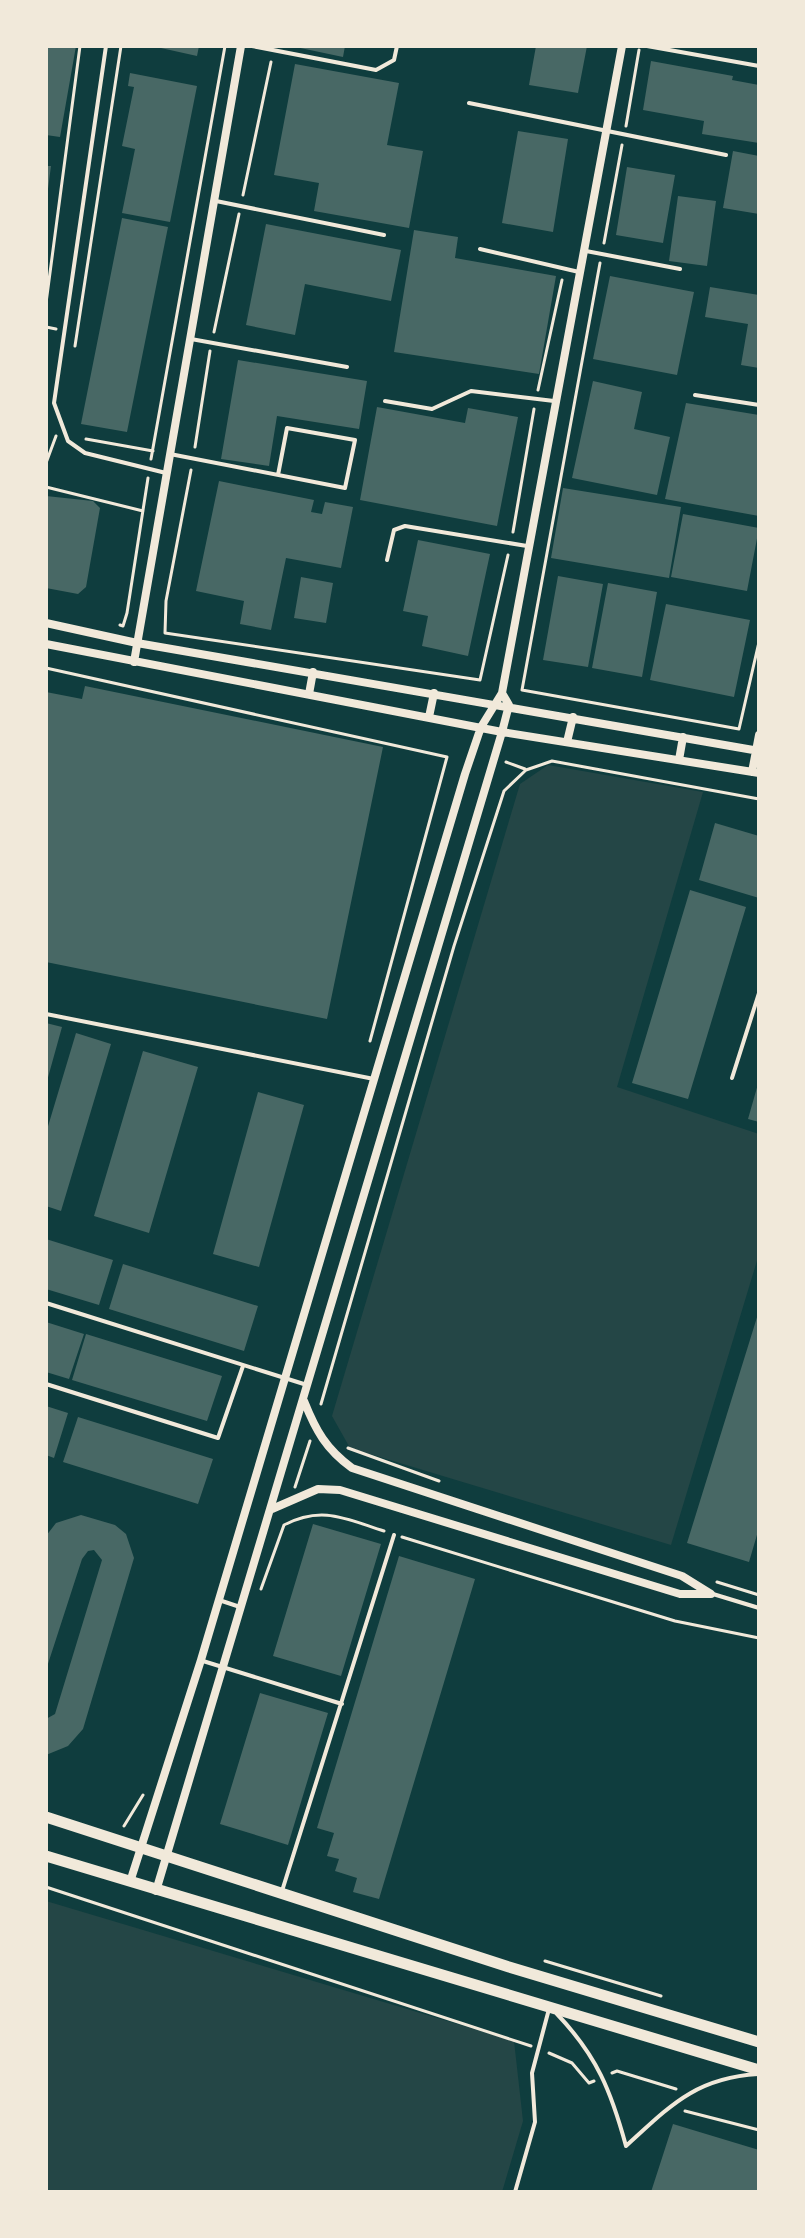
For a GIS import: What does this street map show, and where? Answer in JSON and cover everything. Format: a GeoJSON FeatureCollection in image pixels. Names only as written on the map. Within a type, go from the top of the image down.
{"type":"FeatureCollection","features":[{"type":"Feature","properties":{"kind":"main road"},"geometry":{"type":"LineString","coordinates":[[46,1817],[282,1894],[759,2042]]}},
{"type":"Feature","properties":{"kind":"main road"},"geometry":{"type":"LineString","coordinates":[[46,1856],[550,2006],[759,2072]]}},
{"type":"Feature","properties":{"kind":"street"},"geometry":{"type":"LineString","coordinates":[[134,662],[241,46]]}},
{"type":"Feature","properties":{"kind":"street"},"geometry":{"type":"LineString","coordinates":[[130,1882],[201,1660],[481,727],[493,703],[502,693],[622,46]]}},
{"type":"Feature","properties":{"kind":"street"},"geometry":{"type":"LineString","coordinates":[[46,623],[137,643],[509,705],[758,751]]}},
{"type":"Feature","properties":{"kind":"street"},"geometry":{"type":"LineString","coordinates":[[46,644],[502,732],[755,772],[759,735]]}},
{"type":"Feature","properties":{"kind":"street"},"geometry":{"type":"LineString","coordinates":[[227,679],[230,659]]}},
{"type":"Feature","properties":{"kind":"street"},"geometry":{"type":"LineString","coordinates":[[309,694],[313,672]]}},
{"type":"Feature","properties":{"kind":"street"},"geometry":{"type":"LineString","coordinates":[[429,717],[434,693]]}},
{"type":"Feature","properties":{"kind":"street"},"geometry":{"type":"LineString","coordinates":[[156,1891],[243,1608],[502,732],[509,705],[502,693]]}},
{"type":"Feature","properties":{"kind":"street"},"geometry":{"type":"LineString","coordinates":[[567,742],[573,717]]}},
{"type":"Feature","properties":{"kind":"street"},"geometry":{"type":"LineString","coordinates":[[679,760],[683,737]]}},
{"type":"Feature","properties":{"kind":"street"},"geometry":{"type":"LineString","coordinates":[[304,1400],[315,1428],[329,1451],[352,1468],[682,1576],[711,1594]]}},
{"type":"Feature","properties":{"kind":"street"},"geometry":{"type":"LineString","coordinates":[[272,1509],[318,1489],[340,1490],[680,1594],[711,1594]]}},
{"type":"Feature","properties":{"kind":"lane"},"geometry":{"type":"LineString","coordinates":[[106,46],[54,403],[68,441],[85,453],[166,473]]}},
{"type":"Feature","properties":{"kind":"lane"},"geometry":{"type":"LineString","coordinates":[[252,46],[376,70],[394,60],[397,46]]}},
{"type":"Feature","properties":{"kind":"lane"},"geometry":{"type":"LineString","coordinates":[[647,46],[759,66]]}},
{"type":"Feature","properties":{"kind":"lane"},"geometry":{"type":"LineString","coordinates":[[469,103],[726,155]]}},
{"type":"Feature","properties":{"kind":"lane"},"geometry":{"type":"LineString","coordinates":[[214,200],[384,235]]}},
{"type":"Feature","properties":{"kind":"lane"},"geometry":{"type":"LineString","coordinates":[[480,249],[580,273]]}},
{"type":"Feature","properties":{"kind":"lane"},"geometry":{"type":"LineString","coordinates":[[584,251],[680,269]]}},
{"type":"Feature","properties":{"kind":"lane"},"geometry":{"type":"LineString","coordinates":[[189,339],[347,367]]}},
{"type":"Feature","properties":{"kind":"lane"},"geometry":{"type":"LineString","coordinates":[[385,401],[432,409],[471,391],[556,401]]}},
{"type":"Feature","properties":{"kind":"lane"},"geometry":{"type":"LineString","coordinates":[[695,395],[759,405]]}},
{"type":"Feature","properties":{"kind":"lane"},"geometry":{"type":"LineString","coordinates":[[170,454],[193,459],[345,488],[355,440],[287,428],[278,475]]}},
{"type":"Feature","properties":{"kind":"lane"},"geometry":{"type":"LineString","coordinates":[[387,560],[394,530],[405,526],[529,546]]}},
{"type":"Feature","properties":{"kind":"lane"},"geometry":{"type":"LineString","coordinates":[[732,1078],[759,993]]}},
{"type":"Feature","properties":{"kind":"lane"},"geometry":{"type":"LineString","coordinates":[[46,1014],[374,1079]]}},
{"type":"Feature","properties":{"kind":"lane"},"geometry":{"type":"LineString","coordinates":[[46,1303],[308,1386]]}},
{"type":"Feature","properties":{"kind":"lane"},"geometry":{"type":"LineString","coordinates":[[46,1384],[218,1438],[243,1366]]}},
{"type":"Feature","properties":{"kind":"lane"},"geometry":{"type":"LineString","coordinates":[[282,1894],[394,1535]]}},
{"type":"Feature","properties":{"kind":"lane"},"geometry":{"type":"LineString","coordinates":[[711,1594],[759,1608]]}},
{"type":"Feature","properties":{"kind":"lane"},"geometry":{"type":"LineString","coordinates":[[219,1600],[243,1608]]}},
{"type":"Feature","properties":{"kind":"lane"},"geometry":{"type":"LineString","coordinates":[[201,1660],[342,1704]]}},
{"type":"Feature","properties":{"kind":"lane"},"geometry":{"type":"LineString","coordinates":[[515,2192],[535,2122],[532,2073],[550,2006]]}},
{"type":"Feature","properties":{"kind":"lane"},"geometry":{"type":"LineString","coordinates":[[550,2006],[585,2046],[604,2077],[626,2146],[680,2098],[726,2076],[759,2072]]}},
{"type":"Feature","properties":{"kind":"path"},"geometry":{"type":"LineString","coordinates":[[46,303],[80,46]]}},
{"type":"Feature","properties":{"kind":"path"},"geometry":{"type":"LineString","coordinates":[[73,355],[121,46]]}},
{"type":"Feature","properties":{"kind":"path"},"geometry":{"type":"LineString","coordinates":[[113,624],[123,626],[127,613],[225,46]]}},
{"type":"Feature","properties":{"kind":"path"},"geometry":{"type":"LineString","coordinates":[[273,51],[212,343],[166,601],[165,633],[480,680],[511,543],[536,399],[564,269]]}},
{"type":"Feature","properties":{"kind":"path"},"geometry":{"type":"LineString","coordinates":[[607,227],[522,690],[739,729],[746,711],[759,642]]}},
{"type":"Feature","properties":{"kind":"path"},"geometry":{"type":"LineString","coordinates":[[46,463],[61,422]]}},
{"type":"Feature","properties":{"kind":"path"},"geometry":{"type":"LineString","coordinates":[[73,437],[153,451]]}},
{"type":"Feature","properties":{"kind":"path"},"geometry":{"type":"LineString","coordinates":[[46,487],[143,511]]}},
{"type":"Feature","properties":{"kind":"path"},"geometry":{"type":"LineString","coordinates":[[46,668],[447,757],[369,1047]]}},
{"type":"Feature","properties":{"kind":"path"},"geometry":{"type":"LineString","coordinates":[[284,1525],[315,1428],[454,946],[504,791],[526,770],[552,761],[759,799]]}},
{"type":"Feature","properties":{"kind":"path"},"geometry":{"type":"LineString","coordinates":[[343,1447],[445,1484]]}},
{"type":"Feature","properties":{"kind":"path"},"geometry":{"type":"LineString","coordinates":[[707,1578],[759,1595]]}},
{"type":"Feature","properties":{"kind":"path"},"geometry":{"type":"LineString","coordinates":[[675,1621],[759,1638]]}},
{"type":"Feature","properties":{"kind":"path"},"geometry":{"type":"LineString","coordinates":[[121,1831],[148,1785]]}},
{"type":"Feature","properties":{"kind":"path"},"geometry":{"type":"LineString","coordinates":[[46,1887],[539,2049],[572,2063],[589,2083],[617,2071],[674,2086],[685,2111],[759,2130]]}},
{"type":"Feature","properties":{"kind":"shaded area"},"geometry":{"type":"Polygon","coordinates":[[[548,765],[703,792],[617,1087],[759,1134],[759,1254],[671,1545],[350,1448],[332,1416],[520,784],[548,765]]]}},
{"type":"Feature","properties":{"kind":"shaded area"},"geometry":{"type":"Polygon","coordinates":[[[46,1901],[514,2041],[523,2121],[502,2192],[46,2192],[46,1901]]]}},
{"type":"Feature","properties":{"kind":"building"},"geometry":{"type":"Polygon","coordinates":[[[46,46],[76,46],[60,137],[46,135],[46,46]]]}},
{"type":"Feature","properties":{"kind":"building"},"geometry":{"type":"Polygon","coordinates":[[[152,46],[199,46],[197,56],[152,46]]]}},
{"type":"Feature","properties":{"kind":"building"},"geometry":{"type":"Polygon","coordinates":[[[291,46],[345,46],[343,57],[291,46]]]}},
{"type":"Feature","properties":{"kind":"building"},"geometry":{"type":"Polygon","coordinates":[[[536,46],[587,46],[578,93],[529,85],[536,46]]]}},
{"type":"Feature","properties":{"kind":"building"},"geometry":{"type":"Polygon","coordinates":[[[651,61],[733,76],[732,80],[759,85],[759,143],[702,134],[704,121],[643,110],[651,61]]]}},
{"type":"Feature","properties":{"kind":"building"},"geometry":{"type":"Polygon","coordinates":[[[295,64],[399,83],[387,145],[423,151],[409,228],[314,211],[319,183],[274,175],[295,64]]]}},
{"type":"Feature","properties":{"kind":"building"},"geometry":{"type":"Polygon","coordinates":[[[130,73],[197,86],[170,222],[122,213],[135,149],[122,146],[134,87],[128,86],[130,73]]]}},
{"type":"Feature","properties":{"kind":"building"},"geometry":{"type":"Polygon","coordinates":[[[518,131],[568,139],[553,232],[502,223],[518,131]]]}},
{"type":"Feature","properties":{"kind":"building"},"geometry":{"type":"Polygon","coordinates":[[[733,151],[759,156],[759,214],[723,208],[733,151]]]}},
{"type":"Feature","properties":{"kind":"building"},"geometry":{"type":"Polygon","coordinates":[[[46,166],[51,166],[48,189],[46,189],[46,166]]]}},
{"type":"Feature","properties":{"kind":"building"},"geometry":{"type":"Polygon","coordinates":[[[627,167],[675,175],[663,243],[616,235],[627,167]]]}},
{"type":"Feature","properties":{"kind":"building"},"geometry":{"type":"Polygon","coordinates":[[[678,196],[716,201],[707,266],[669,261],[678,196]]]}},
{"type":"Feature","properties":{"kind":"building"},"geometry":{"type":"Polygon","coordinates":[[[122,218],[168,227],[127,432],[81,424],[122,218]]]}},
{"type":"Feature","properties":{"kind":"building"},"geometry":{"type":"Polygon","coordinates":[[[266,224],[401,250],[391,301],[305,284],[295,335],[246,325],[266,224]]]}},
{"type":"Feature","properties":{"kind":"building"},"geometry":{"type":"Polygon","coordinates":[[[414,230],[458,237],[455,258],[556,276],[539,374],[394,352],[414,230]]]}},
{"type":"Feature","properties":{"kind":"building"},"geometry":{"type":"Polygon","coordinates":[[[610,276],[694,292],[677,375],[593,359],[610,276]]]}},
{"type":"Feature","properties":{"kind":"building"},"geometry":{"type":"Polygon","coordinates":[[[710,287],[759,295],[759,368],[741,365],[748,324],[705,317],[710,287]]]}},
{"type":"Feature","properties":{"kind":"building"},"geometry":{"type":"Polygon","coordinates":[[[238,360],[367,381],[359,429],[277,416],[269,466],[221,459],[238,360]]]}},
{"type":"Feature","properties":{"kind":"building"},"geometry":{"type":"Polygon","coordinates":[[[593,381],[642,392],[634,429],[670,437],[657,495],[572,478],[593,381]]]}},
{"type":"Feature","properties":{"kind":"building"},"geometry":{"type":"Polygon","coordinates":[[[686,403],[759,415],[759,516],[665,499],[686,403]]]}},
{"type":"Feature","properties":{"kind":"building"},"geometry":{"type":"Polygon","coordinates":[[[377,407],[465,423],[468,408],[518,417],[497,526],[360,500],[377,407]]]}},
{"type":"Feature","properties":{"kind":"building"},"geometry":{"type":"Polygon","coordinates":[[[219,481],[314,500],[311,512],[322,514],[325,502],[353,507],[341,568],[286,558],[271,630],[240,624],[244,601],[196,591],[219,481]]]}},
{"type":"Feature","properties":{"kind":"building"},"geometry":{"type":"Polygon","coordinates":[[[563,488],[681,507],[669,578],[551,558],[563,488]]]}},
{"type":"Feature","properties":{"kind":"building"},"geometry":{"type":"Polygon","coordinates":[[[46,496],[93,501],[100,508],[86,587],[78,594],[46,588],[46,496]]]}},
{"type":"Feature","properties":{"kind":"building"},"geometry":{"type":"Polygon","coordinates":[[[683,514],[759,528],[747,591],[671,577],[683,514]]]}},
{"type":"Feature","properties":{"kind":"building"},"geometry":{"type":"Polygon","coordinates":[[[418,540],[490,554],[468,656],[422,646],[428,616],[403,611],[418,540]]]}},
{"type":"Feature","properties":{"kind":"building"},"geometry":{"type":"Polygon","coordinates":[[[558,576],[603,584],[588,667],[543,660],[558,576]]]}},
{"type":"Feature","properties":{"kind":"building"},"geometry":{"type":"Polygon","coordinates":[[[301,577],[333,583],[326,623],[294,618],[301,577]]]}},
{"type":"Feature","properties":{"kind":"building"},"geometry":{"type":"Polygon","coordinates":[[[608,583],[657,592],[642,677],[592,668],[608,583]]]}},
{"type":"Feature","properties":{"kind":"building"},"geometry":{"type":"Polygon","coordinates":[[[666,604],[750,620],[734,697],[650,680],[666,604]]]}},
{"type":"Feature","properties":{"kind":"building"},"geometry":{"type":"Polygon","coordinates":[[[85,686],[383,747],[327,1019],[46,962],[46,692],[82,699],[85,686]]]}},
{"type":"Feature","properties":{"kind":"building"},"geometry":{"type":"Polygon","coordinates":[[[715,823],[759,836],[759,898],[699,880],[715,823]]]}},
{"type":"Feature","properties":{"kind":"building"},"geometry":{"type":"Polygon","coordinates":[[[690,890],[746,907],[688,1099],[632,1083],[690,890]]]}},
{"type":"Feature","properties":{"kind":"building"},"geometry":{"type":"Polygon","coordinates":[[[46,1023],[62,1027],[47,1081],[46,1081],[46,1023]]]}},
{"type":"Feature","properties":{"kind":"building"},"geometry":{"type":"Polygon","coordinates":[[[76,1033],[111,1044],[61,1211],[46,1206],[46,1133],[76,1033]]]}},
{"type":"Feature","properties":{"kind":"building"},"geometry":{"type":"Polygon","coordinates":[[[143,1051],[198,1067],[149,1233],[94,1216],[143,1051]]]}},
{"type":"Feature","properties":{"kind":"building"},"geometry":{"type":"Polygon","coordinates":[[[759,1084],[759,1122],[748,1119],[759,1084]]]}},
{"type":"Feature","properties":{"kind":"building"},"geometry":{"type":"Polygon","coordinates":[[[258,1092],[304,1105],[259,1267],[213,1254],[258,1092]]]}},
{"type":"Feature","properties":{"kind":"building"},"geometry":{"type":"Polygon","coordinates":[[[46,1239],[113,1260],[99,1305],[46,1289],[46,1239]]]}},
{"type":"Feature","properties":{"kind":"building"},"geometry":{"type":"Polygon","coordinates":[[[123,1264],[258,1306],[244,1351],[109,1309],[123,1264]]]}},
{"type":"Feature","properties":{"kind":"building"},"geometry":{"type":"Polygon","coordinates":[[[758,1314],[759,1528],[749,1562],[687,1543],[758,1314]]]}},
{"type":"Feature","properties":{"kind":"building"},"geometry":{"type":"Polygon","coordinates":[[[46,1322],[84,1334],[69,1379],[46,1372],[46,1322]]]}},
{"type":"Feature","properties":{"kind":"building"},"geometry":{"type":"Polygon","coordinates":[[[86,1334],[222,1376],[207,1421],[72,1380],[86,1334]]]}},
{"type":"Feature","properties":{"kind":"building"},"geometry":{"type":"Polygon","coordinates":[[[46,1406],[68,1413],[54,1458],[46,1455],[46,1406]]]}},
{"type":"Feature","properties":{"kind":"building"},"geometry":{"type":"Polygon","coordinates":[[[78,1417],[213,1459],[198,1504],[63,1462],[78,1417]]]}},
{"type":"Feature","properties":{"kind":"building"},"geometry":{"type":"Polygon","coordinates":[[[81,1515],[115,1525],[126,1534],[134,1558],[83,1729],[68,1746],[46,1755],[46,1719],[55,1714],[102,1560],[94,1550],[88,1551],[82,1559],[46,1670],[46,1536],[56,1523],[81,1515]]]}},
{"type":"Feature","properties":{"kind":"building"},"geometry":{"type":"Polygon","coordinates":[[[313,1524],[381,1544],[341,1676],[273,1656],[313,1524]]]}},
{"type":"Feature","properties":{"kind":"building"},"geometry":{"type":"Polygon","coordinates":[[[399,1556],[475,1579],[379,1899],[353,1892],[357,1878],[335,1871],[339,1859],[327,1856],[334,1833],[317,1828],[399,1556]]]}},
{"type":"Feature","properties":{"kind":"building"},"geometry":{"type":"Polygon","coordinates":[[[260,1693],[328,1713],[288,1845],[220,1824],[260,1693]]]}},
{"type":"Feature","properties":{"kind":"building"},"geometry":{"type":"Polygon","coordinates":[[[673,2124],[759,2150],[759,2192],[651,2192],[673,2124]]]}}]}
